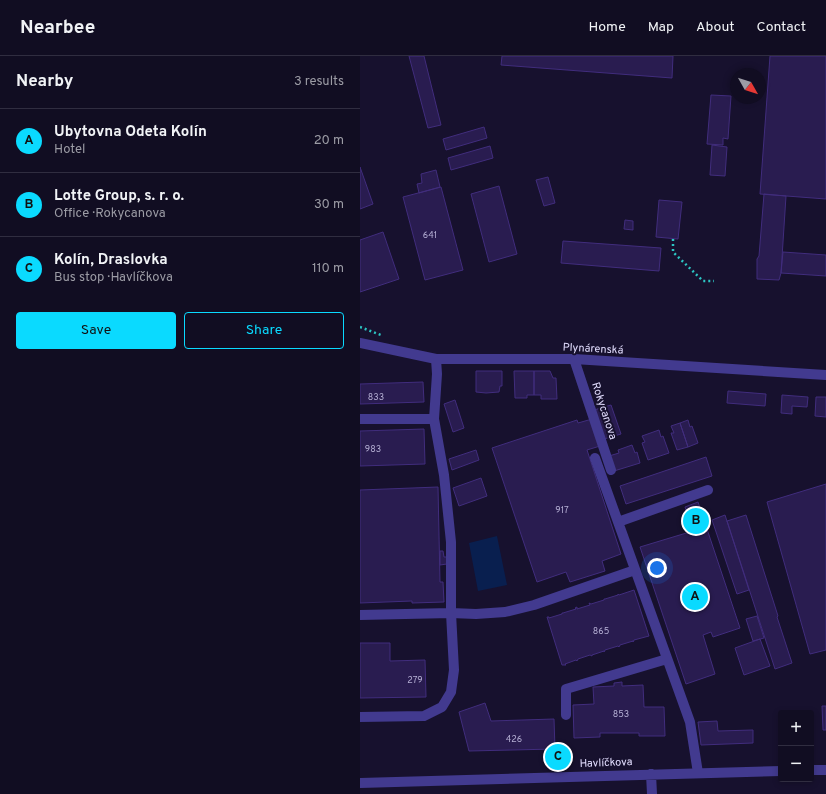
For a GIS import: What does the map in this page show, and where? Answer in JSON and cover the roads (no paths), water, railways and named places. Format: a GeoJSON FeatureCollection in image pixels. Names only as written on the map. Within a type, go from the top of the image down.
{"type":"FeatureCollection","features":[{"type":"Feature","properties":{"kind":"street","name":"Plynárenská"},"geometry":{"type":"LineString","coordinates":[[360,343],[436,358],[574,359],[826,374]]}},
{"type":"Feature","properties":{"kind":"street"},"geometry":{"type":"LineString","coordinates":[[360,717],[424,716],[442,707],[451,692],[454,670],[451,613],[451,542],[444,475],[434,419],[437,378],[436,358]]}},
{"type":"Feature","properties":{"kind":"street","name":"Rokycanova"},"geometry":{"type":"LineString","coordinates":[[574,359],[611,470]]}},
{"type":"Feature","properties":{"kind":"street"},"geometry":{"type":"LineString","coordinates":[[360,419],[434,419]]}},
{"type":"Feature","properties":{"kind":"street"},"geometry":{"type":"LineString","coordinates":[[594,458],[690,722],[698,773]]}},
{"type":"Feature","properties":{"kind":"street"},"geometry":{"type":"LineString","coordinates":[[618,522],[708,490]]}},
{"type":"Feature","properties":{"kind":"street"},"geometry":{"type":"LineString","coordinates":[[360,615],[451,613],[476,614],[505,612],[534,605],[635,570]]}},
{"type":"Feature","properties":{"kind":"street"},"geometry":{"type":"LineString","coordinates":[[566,715],[566,689],[667,659]]}},
{"type":"Feature","properties":{"kind":"street"},"geometry":{"type":"LineString","coordinates":[[814,770],[826,770]]}},
{"type":"Feature","properties":{"kind":"street","name":"Havlíčkova"},"geometry":{"type":"LineString","coordinates":[[360,783],[778,771]]}},
{"type":"Feature","properties":{"kind":"street"},"geometry":{"type":"LineString","coordinates":[[651,774],[652,794]]}},
{"type":"Feature","properties":{"kind":"water"},"geometry":{"type":"Polygon","coordinates":[[[497,536],[507,585],[478,591],[469,543],[497,536]]]}},
{"type":"Feature","properties":{"kind":"place","name":"Lotte Group, s. r. o."},"geometry":{"type":"Point","coordinates":[696,521]}},
{"type":"Feature","properties":{"kind":"place","name":"Ubytovna Odeta Kolín"},"geometry":{"type":"Point","coordinates":[695,597]}},
{"type":"Feature","properties":{"kind":"place","name":"Kolín, Draslovka"},"geometry":{"type":"Point","coordinates":[558,757]}}]}
